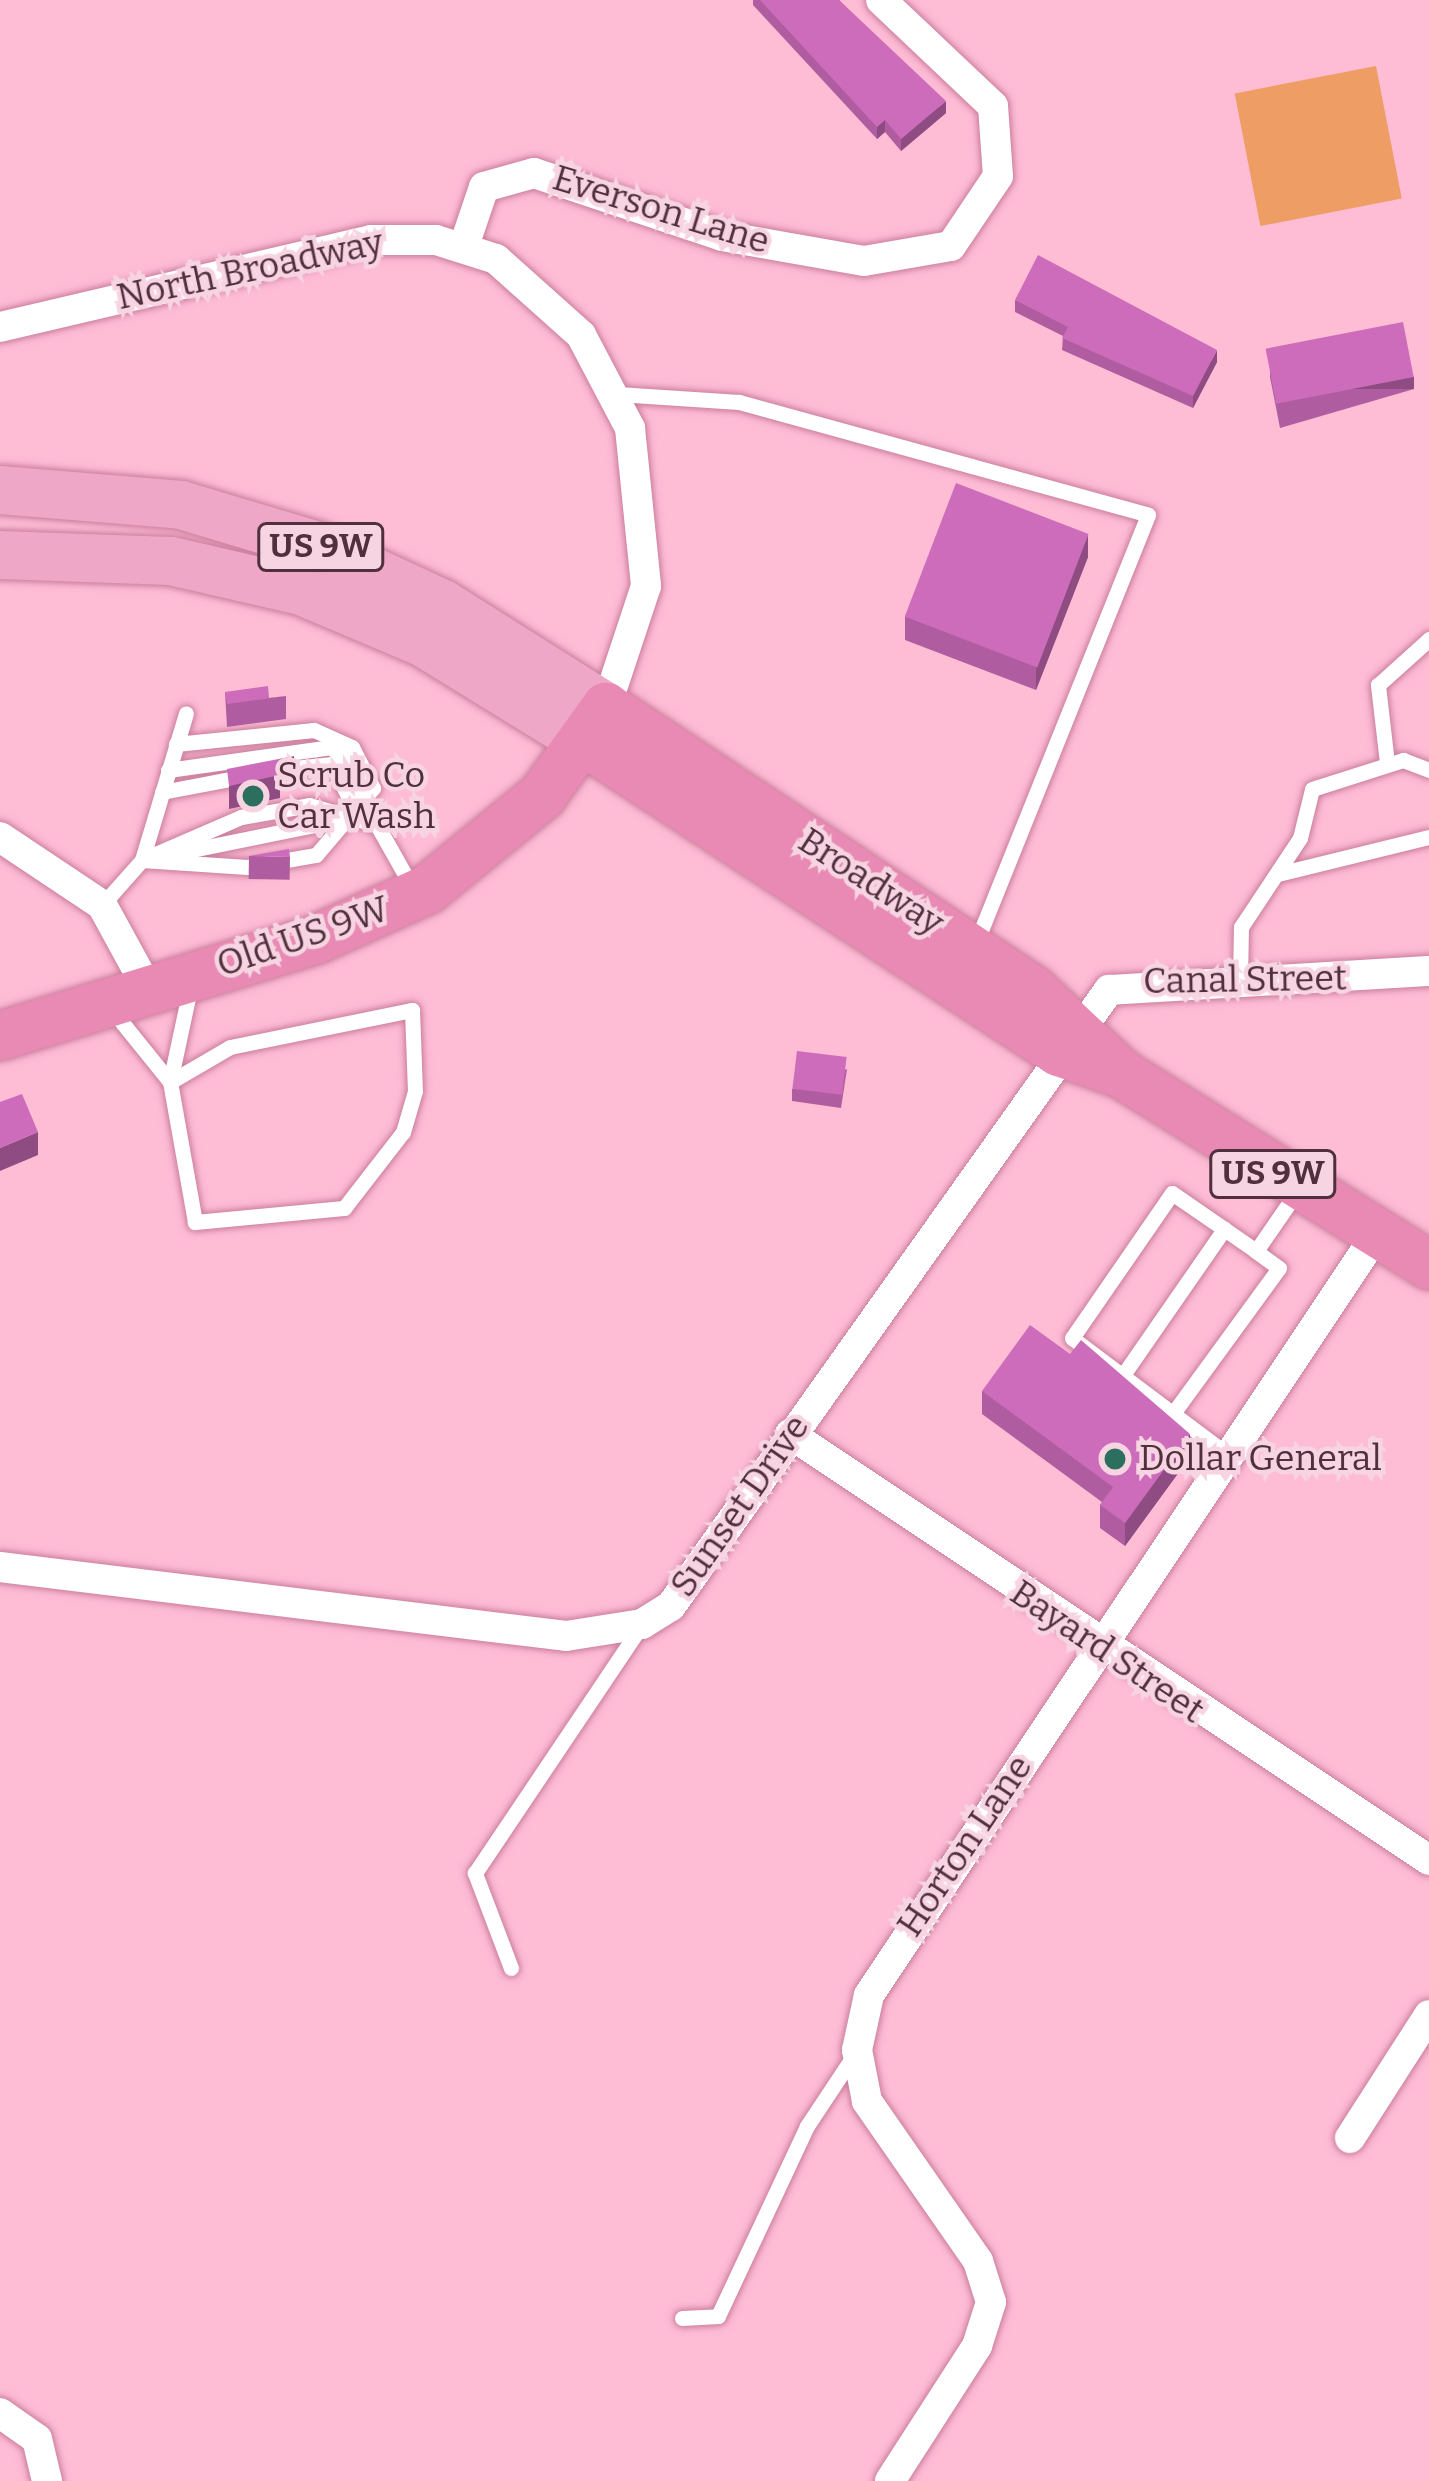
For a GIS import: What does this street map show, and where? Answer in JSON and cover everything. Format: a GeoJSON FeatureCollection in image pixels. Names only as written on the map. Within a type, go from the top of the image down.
{"type":"FeatureCollection","features":[{"type":"Feature","properties":{"kind":"highway","name":"Old US 9W"},"geometry":{"type":"LineString","coordinates":[[0,1036],[417,895],[517,821],[594,724]]}},
{"type":"Feature","properties":{"kind":"highway","name":"Broadway"},"geometry":{"type":"LineString","coordinates":[[594,724],[974,949],[1068,1038]]}},
{"type":"Feature","properties":{"kind":"highway","name":"Broadway"},"geometry":{"type":"LineString","coordinates":[[594,724],[1298,1191],[1429,1265]]}},
{"type":"Feature","properties":{"kind":"main road","name":"US 9W"},"geometry":{"type":"LineString","coordinates":[[0,490],[181,506],[317,545],[443,604],[594,724]]}},
{"type":"Feature","properties":{"kind":"main road","name":"US 9W"},"geometry":{"type":"LineString","coordinates":[[0,555],[171,561],[301,591],[594,724]]}},
{"type":"Feature","properties":{"kind":"street","name":"Everson Lane"},"geometry":{"type":"LineString","coordinates":[[464,246],[484,187],[534,172],[742,240],[864,261],[951,245],[998,176],[993,106],[881,0]]}},
{"type":"Feature","properties":{"kind":"street","name":"North Broadway"},"geometry":{"type":"LineString","coordinates":[[0,327],[334,246],[464,246]]}},
{"type":"Feature","properties":{"kind":"street"},"geometry":{"type":"LineString","coordinates":[[464,246],[559,310],[618,394],[645,510],[646,586],[594,724]]}},
{"type":"Feature","properties":{"kind":"street"},"geometry":{"type":"LineString","coordinates":[[0,837],[102,905],[149,989]]}},
{"type":"Feature","properties":{"kind":"street","name":"Canal Street"},"geometry":{"type":"LineString","coordinates":[[1068,1038],[1132,980],[1240,982],[1429,970]]}},
{"type":"Feature","properties":{"kind":"street","name":"Sunset Drive"},"geometry":{"type":"LineString","coordinates":[[0,1567],[566,1636],[643,1624],[671,1606],[1068,1038]]}},
{"type":"Feature","properties":{"kind":"street","name":"Horton Lane"},"geometry":{"type":"LineString","coordinates":[[857,2050],[886,1963],[1374,1238]]}},
{"type":"Feature","properties":{"kind":"street","name":"Bayard Street"},"geometry":{"type":"LineString","coordinates":[[790,1434],[1099,1647],[1429,1860]]}},
{"type":"Feature","properties":{"kind":"street"},"geometry":{"type":"LineString","coordinates":[[1350,2138],[1429,2015]]}},
{"type":"Feature","properties":{"kind":"street"},"geometry":{"type":"LineString","coordinates":[[857,2050],[879,2127],[978,2261],[991,2302],[977,2345],[890,2481]]}},
{"type":"Feature","properties":{"kind":"street"},"geometry":{"type":"LineString","coordinates":[[0,2414],[37,2439],[47,2481]]}},
{"type":"Feature","properties":{"kind":"lane"},"geometry":{"type":"LineString","coordinates":[[618,394],[739,402],[1148,515],[974,949]]}},
{"type":"Feature","properties":{"kind":"lane"},"geometry":{"type":"LineString","coordinates":[[1387,763],[1378,685],[1429,639]]}},
{"type":"Feature","properties":{"kind":"lane"},"geometry":{"type":"LineString","coordinates":[[102,905],[142,860],[185,713]]}},
{"type":"Feature","properties":{"kind":"lane"},"geometry":{"type":"LineString","coordinates":[[142,860],[247,867],[316,855],[357,817],[373,788],[363,757],[340,738],[314,730],[176,744]]}},
{"type":"Feature","properties":{"kind":"lane"},"geometry":{"type":"LineString","coordinates":[[168,770],[331,748],[357,772],[357,817]]}},
{"type":"Feature","properties":{"kind":"lane"},"geometry":{"type":"LineString","coordinates":[[162,792],[320,762],[341,771],[357,817]]}},
{"type":"Feature","properties":{"kind":"lane"},"geometry":{"type":"LineString","coordinates":[[1240,982],[1241,927],[1278,874],[1312,789],[1387,763],[1429,770]]}},
{"type":"Feature","properties":{"kind":"lane"},"geometry":{"type":"LineString","coordinates":[[142,860],[281,808],[357,817],[376,825],[417,895]]}},
{"type":"Feature","properties":{"kind":"lane"},"geometry":{"type":"LineString","coordinates":[[142,860],[357,817]]}},
{"type":"Feature","properties":{"kind":"lane"},"geometry":{"type":"LineString","coordinates":[[1278,874],[1429,837]]}},
{"type":"Feature","properties":{"kind":"lane"},"geometry":{"type":"LineString","coordinates":[[149,989],[170,1082]]}},
{"type":"Feature","properties":{"kind":"lane"},"geometry":{"type":"LineString","coordinates":[[149,989],[195,1222],[344,1208],[403,1132],[418,1056],[412,1010],[230,1047],[170,1082]]}},
{"type":"Feature","properties":{"kind":"lane"},"geometry":{"type":"LineString","coordinates":[[1256,1251],[1298,1191]]}},
{"type":"Feature","properties":{"kind":"lane"},"geometry":{"type":"LineString","coordinates":[[1174,1412],[1279,1268],[1172,1193],[1072,1338],[1228,1455]]}},
{"type":"Feature","properties":{"kind":"lane"},"geometry":{"type":"LineString","coordinates":[[1123,1375],[1224,1229]]}},
{"type":"Feature","properties":{"kind":"lane"},"geometry":{"type":"LineString","coordinates":[[511,1968],[475,1873],[643,1624]]}},
{"type":"Feature","properties":{"kind":"lane"},"geometry":{"type":"LineString","coordinates":[[682,2318],[718,2317],[807,2126],[857,2050]]}},
{"type":"Feature","properties":{"kind":"shaded area"},"geometry":{"type":"Polygon","coordinates":[[[1376,66],[1402,199],[1260,226],[1235,93],[1376,66]]]}},
{"type":"Feature","properties":{"kind":"building"},"geometry":{"type":"Polygon","coordinates":[[[760,0],[839,0],[946,101],[901,139],[885,120],[877,127],[760,0]]]}},
{"type":"Feature","properties":{"kind":"building"},"geometry":{"type":"Polygon","coordinates":[[[1038,255],[1217,350],[1193,396],[1062,338],[1068,327],[1015,300],[1038,255]]]}},
{"type":"Feature","properties":{"kind":"building"},"geometry":{"type":"Polygon","coordinates":[[[1403,322],[1414,377],[1276,404],[1266,349],[1403,322]]]}},
{"type":"Feature","properties":{"kind":"building"},"geometry":{"type":"Polygon","coordinates":[[[956,483],[1089,534],[1037,667],[905,617],[956,483]]]}},
{"type":"Feature","properties":{"kind":"building"},"geometry":{"type":"Polygon","coordinates":[[[268,686],[269,698],[286,696],[227,704],[225,692],[268,686]]]}},
{"type":"Feature","properties":{"kind":"building"},"geometry":{"type":"Polygon","coordinates":[[[294,756],[278,761],[280,775],[229,786],[227,769],[294,756]]]}},
{"type":"Feature","properties":{"kind":"building"},"geometry":{"type":"Polygon","coordinates":[[[289,849],[290,857],[249,856],[289,849]]]}},
{"type":"Feature","properties":{"kind":"building"},"geometry":{"type":"Polygon","coordinates":[[[797,1051],[847,1057],[842,1095],[792,1089],[797,1051]]]}},
{"type":"Feature","properties":{"kind":"building"},"geometry":{"type":"Polygon","coordinates":[[[22,1094],[38,1132],[0,1148],[0,1102],[22,1094]]]}},
{"type":"Feature","properties":{"kind":"building"},"geometry":{"type":"Polygon","coordinates":[[[1030,1325],[1070,1354],[1081,1340],[1190,1434],[1125,1523],[1100,1505],[1113,1487],[982,1391],[1030,1325]]]}},
{"type":"Feature","properties":{"kind":"place","name":"Scrub Co Car Wash"},"geometry":{"type":"Point","coordinates":[253,796]}},
{"type":"Feature","properties":{"kind":"place","name":"Dollar General"},"geometry":{"type":"Point","coordinates":[1115,1459]}}]}
